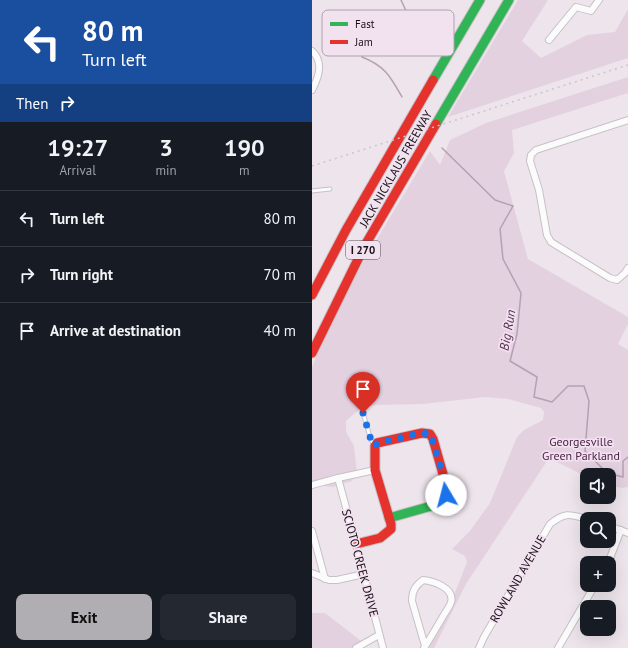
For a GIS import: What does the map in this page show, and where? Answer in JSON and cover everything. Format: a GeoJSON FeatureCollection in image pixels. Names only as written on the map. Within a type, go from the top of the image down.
{"type":"FeatureCollection","features":[{"type":"Feature","properties":{"kind":"main road","name":"JACK NICKLAUS FREEWAY"},"geometry":{"type":"LineString","coordinates":[[454,45],[480,0]]}},
{"type":"Feature","properties":{"kind":"main road","name":"JACK NICKLAUS FREEWAY"},"geometry":{"type":"LineString","coordinates":[[312,353],[364,247],[508,0]]}},
{"type":"Feature","properties":{"kind":"main road","name":"JACK NICKLAUS FREEWAY"},"geometry":{"type":"LineString","coordinates":[[312,295],[346,230],[447,56]]}},
{"type":"Feature","properties":{"kind":"main road"},"geometry":{"type":"LineString","coordinates":[[356,544],[382,537],[391,530],[375,470],[375,446],[377,443],[422,433],[430,434],[447,488],[445,501],[441,504],[389,518]]}},
{"type":"Feature","properties":{"kind":"street"},"geometry":{"type":"LineString","coordinates":[[549,40],[576,7],[591,11],[599,0]]}},
{"type":"Feature","properties":{"kind":"street"},"geometry":{"type":"LineString","coordinates":[[312,51],[318,59],[319,64],[319,76],[312,90]]}},
{"type":"Feature","properties":{"kind":"street"},"geometry":{"type":"LineString","coordinates":[[628,120],[536,150],[531,155],[530,161],[539,190],[547,235],[551,242],[610,278],[617,280],[628,268]]}},
{"type":"Feature","properties":{"kind":"street"},"geometry":{"type":"LineString","coordinates":[[312,484],[375,470]]}},
{"type":"Feature","properties":{"kind":"street","name":"SCIOTO CREEK DRIVE"},"geometry":{"type":"LineString","coordinates":[[338,478],[383,648]]}},
{"type":"Feature","properties":{"kind":"street","name":"ROWLAND AVENUE"},"geometry":{"type":"LineString","coordinates":[[479,648],[550,524],[563,515],[570,514],[580,517]]}},
{"type":"Feature","properties":{"kind":"street"},"geometry":{"type":"LineString","coordinates":[[616,529],[628,533]]}},
{"type":"Feature","properties":{"kind":"street"},"geometry":{"type":"LineString","coordinates":[[611,556],[620,530]]}},
{"type":"Feature","properties":{"kind":"street"},"geometry":{"type":"LineString","coordinates":[[312,531],[325,579]]}},
{"type":"Feature","properties":{"kind":"street"},"geometry":{"type":"LineString","coordinates":[[312,573],[325,579],[338,580],[364,574]]}},
{"type":"Feature","properties":{"kind":"street"},"geometry":{"type":"LineString","coordinates":[[422,580],[436,582],[449,591],[452,598],[451,603],[424,647],[412,601],[415,585],[422,580]]}},
{"type":"Feature","properties":{"kind":"street"},"geometry":{"type":"LineString","coordinates":[[558,648],[591,592]]}},
{"type":"Feature","properties":{"kind":"street"},"geometry":{"type":"LineString","coordinates":[[356,648],[380,635]]}},
{"type":"Feature","properties":{"kind":"lane"},"geometry":{"type":"LineString","coordinates":[[312,191],[330,189]]}},
{"type":"Feature","properties":{"kind":"lane"},"geometry":{"type":"LineString","coordinates":[[363,413],[371,440],[375,446]]}},
{"type":"Feature","properties":{"kind":"green space"},"geometry":{"type":"Polygon","coordinates":[[[518,0],[548,0],[522,41],[541,58],[587,35],[615,32],[628,9],[628,58],[448,117],[518,0]]]}},
{"type":"Feature","properties":{"kind":"green space","name":"Georgesville Green Parkland"},"geometry":{"type":"Polygon","coordinates":[[[628,77],[628,93],[512,130],[514,153],[504,171],[528,259],[628,317],[628,324],[618,344],[628,350],[628,487],[616,487],[616,468],[580,468],[580,474],[549,458],[466,584],[434,648],[429,648],[450,605],[467,562],[465,556],[452,549],[470,531],[490,503],[517,437],[524,430],[543,420],[544,412],[541,408],[508,399],[485,397],[423,404],[376,405],[361,408],[346,421],[346,432],[354,446],[357,473],[352,481],[333,487],[312,485],[312,367],[322,343],[360,267],[430,151],[440,165],[450,140],[486,123],[628,77]]]}},
{"type":"Feature","properties":{"kind":"green space"},"geometry":{"type":"Polygon","coordinates":[[[312,613],[325,613],[365,644],[365,648],[312,648],[312,613]]]}},
{"type":"Feature","properties":{"kind":"waterway","name":"Big Run"},"geometry":{"type":"LineString","coordinates":[[401,0],[406,10]]}},
{"type":"Feature","properties":{"kind":"waterway","name":"Big Run"},"geometry":{"type":"LineString","coordinates":[[362,56],[370,60],[386,72],[402,97]]}},
{"type":"Feature","properties":{"kind":"waterway","name":"Big Run"},"geometry":{"type":"LineString","coordinates":[[442,148],[495,200],[513,206],[500,229],[503,259],[521,293],[517,334],[510,361],[537,377],[534,397],[552,402],[568,386],[584,386],[589,401],[585,451],[607,473],[623,477],[623,461],[628,457]]}},
{"type":"Feature","properties":{"kind":"railway"},"geometry":{"type":"LineString","coordinates":[[312,166],[628,65]]}},
{"type":"Feature","properties":{"kind":"traffic: fast"},"geometry":{"type":"LineString","coordinates":[[454,44],[480,0]]}},
{"type":"Feature","properties":{"kind":"traffic: fast"},"geometry":{"type":"LineString","coordinates":[[436,124],[509,0]]}},
{"type":"Feature","properties":{"kind":"traffic: fast"},"geometry":{"type":"LineString","coordinates":[[433,80],[447,56]]}},
{"type":"Feature","properties":{"kind":"traffic: fast"},"geometry":{"type":"LineString","coordinates":[[389,518],[442,503]]}},
{"type":"Feature","properties":{"kind":"traffic: jam"},"geometry":{"type":"LineString","coordinates":[[312,295],[346,230],[433,80]]}},
{"type":"Feature","properties":{"kind":"traffic: jam"},"geometry":{"type":"LineString","coordinates":[[312,353],[364,247],[436,124]]}},
{"type":"Feature","properties":{"kind":"traffic: jam"},"geometry":{"type":"LineString","coordinates":[[356,544],[380,538],[391,529],[391,524],[375,470],[375,446],[377,443],[422,433],[430,434],[433,439],[447,488],[445,501],[442,503]]}},
{"type":"Feature","properties":{"kind":"route"},"geometry":{"type":"LineString","coordinates":[[363,413],[371,440],[375,446],[377,443],[422,433],[430,434],[447,488],[446,495]]}}]}
